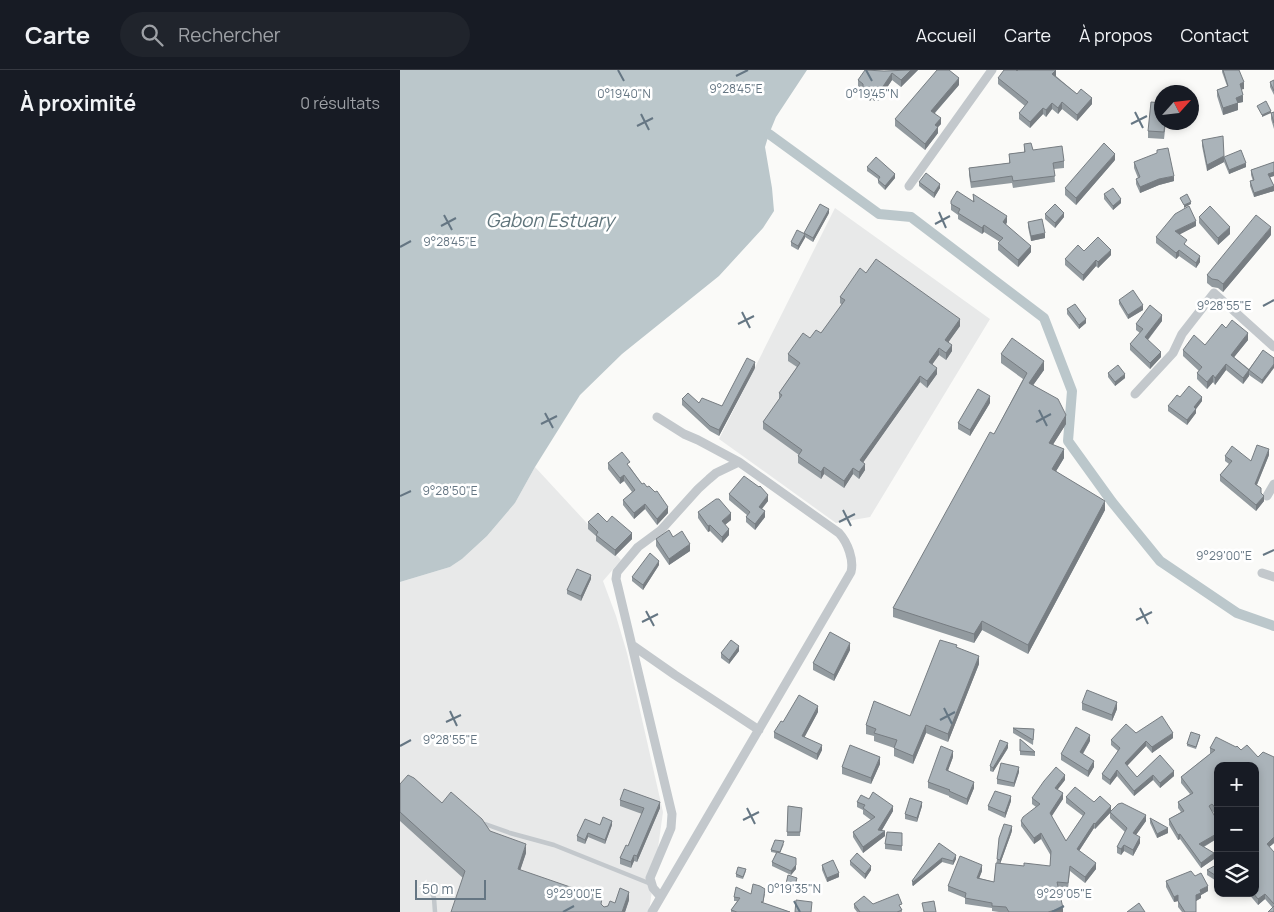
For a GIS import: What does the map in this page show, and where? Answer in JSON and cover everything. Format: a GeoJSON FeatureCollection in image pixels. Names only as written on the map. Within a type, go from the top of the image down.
{"type":"FeatureCollection","features":[{"type":"Feature","properties":{"kind":"street"},"geometry":{"type":"LineString","coordinates":[[908,186],[992,70]]}},
{"type":"Feature","properties":{"kind":"street"},"geometry":{"type":"LineString","coordinates":[[1135,394],[1173,353],[1182,334],[1214,293],[1274,347]]}},
{"type":"Feature","properties":{"kind":"street"},"geometry":{"type":"LineString","coordinates":[[652,912],[851,572],[853,564],[847,545],[839,533],[739,462],[684,434],[657,417]]}},
{"type":"Feature","properties":{"kind":"street"},"geometry":{"type":"LineString","coordinates":[[660,896],[650,884],[650,878],[670,828],[672,814],[616,579],[618,572],[638,547],[661,530],[703,484],[716,473],[739,462]]}},
{"type":"Feature","properties":{"kind":"street"},"geometry":{"type":"LineString","coordinates":[[1267,496],[1274,484]]}},
{"type":"Feature","properties":{"kind":"street"},"geometry":{"type":"LineString","coordinates":[[1262,573],[1274,577]]}},
{"type":"Feature","properties":{"kind":"street"},"geometry":{"type":"LineString","coordinates":[[632,645],[675,676],[758,730]]}},
{"type":"Feature","properties":{"kind":"lane"},"geometry":{"type":"LineString","coordinates":[[485,824],[510,834],[554,845],[650,884]]}},
{"type":"Feature","properties":{"kind":"lane"},"geometry":{"type":"LineString","coordinates":[[431,890],[434,898],[434,912]]}},
{"type":"Feature","properties":{"kind":"shaded area"},"geometry":{"type":"Polygon","coordinates":[[[835,208],[990,319],[870,517],[836,523],[719,439],[835,208]]]}},
{"type":"Feature","properties":{"kind":"shaded area"},"geometry":{"type":"Polygon","coordinates":[[[535,467],[621,560],[603,581],[627,653],[663,812],[649,912],[400,912],[400,582],[450,567],[462,559],[487,536],[515,503],[535,467]]]}},
{"type":"Feature","properties":{"kind":"water","name":"Gabon Estuary"},"geometry":{"type":"Polygon","coordinates":[[[400,70],[807,70],[776,117],[765,147],[774,211],[763,228],[719,276],[622,354],[580,395],[515,503],[487,536],[462,559],[450,567],[400,582],[400,70]]]}},
{"type":"Feature","properties":{"kind":"building"},"geometry":{"type":"Polygon","coordinates":[[[865,70],[911,70],[901,80],[892,73],[878,94],[872,92],[870,94],[863,89],[863,84],[858,80],[865,70]]]}},
{"type":"Feature","properties":{"kind":"building"},"geometry":{"type":"Polygon","coordinates":[[[937,70],[949,70],[959,78],[931,111],[941,118],[935,125],[938,127],[925,144],[895,119],[937,70]]]}},
{"type":"Feature","properties":{"kind":"building"},"geometry":{"type":"Polygon","coordinates":[[[1004,70],[1056,70],[1052,74],[1077,94],[1081,89],[1092,98],[1077,115],[1062,102],[1058,108],[1052,103],[1046,110],[1043,108],[1030,122],[1019,113],[1028,102],[998,78],[1004,70]]]}},
{"type":"Feature","properties":{"kind":"building"},"geometry":{"type":"Polygon","coordinates":[[[1223,70],[1239,70],[1244,82],[1240,84],[1243,95],[1236,98],[1238,103],[1223,108],[1217,90],[1228,86],[1223,70]]]}},
{"type":"Feature","properties":{"kind":"building"},"geometry":{"type":"Polygon","coordinates":[[[1274,80],[1274,91],[1270,82],[1274,80]]]}},
{"type":"Feature","properties":{"kind":"building"},"geometry":{"type":"Polygon","coordinates":[[[1266,101],[1271,111],[1262,115],[1257,106],[1266,101]]]}},
{"type":"Feature","properties":{"kind":"building"},"geometry":{"type":"Polygon","coordinates":[[[1151,102],[1154,102],[1154,130],[1164,130],[1164,132],[1148,131],[1151,102]]]}},
{"type":"Feature","properties":{"kind":"building"},"geometry":{"type":"Polygon","coordinates":[[[1274,112],[1274,123],[1271,113],[1274,112]]]}},
{"type":"Feature","properties":{"kind":"building"},"geometry":{"type":"Polygon","coordinates":[[[1223,136],[1224,156],[1207,165],[1202,140],[1223,136]]]}},
{"type":"Feature","properties":{"kind":"building"},"geometry":{"type":"Polygon","coordinates":[[[1031,143],[1033,150],[1062,146],[1064,161],[1053,163],[1055,176],[1013,181],[1012,176],[971,182],[969,168],[1010,163],[1009,154],[1025,152],[1024,144],[1031,143]]]}},
{"type":"Feature","properties":{"kind":"building"},"geometry":{"type":"Polygon","coordinates":[[[1104,143],[1115,154],[1076,198],[1065,188],[1104,143]]]}},
{"type":"Feature","properties":{"kind":"building"},"geometry":{"type":"Polygon","coordinates":[[[1168,148],[1174,176],[1159,179],[1140,187],[1136,179],[1140,177],[1134,162],[1157,153],[1157,150],[1168,148]]]}},
{"type":"Feature","properties":{"kind":"building"},"geometry":{"type":"Polygon","coordinates":[[[1241,150],[1246,163],[1229,170],[1224,157],[1241,150]]]}},
{"type":"Feature","properties":{"kind":"building"},"geometry":{"type":"Polygon","coordinates":[[[876,157],[895,174],[885,186],[878,180],[880,177],[867,167],[876,157]]]}},
{"type":"Feature","properties":{"kind":"building"},"geometry":{"type":"Polygon","coordinates":[[[1274,162],[1274,172],[1268,174],[1274,186],[1254,193],[1250,181],[1254,180],[1251,170],[1274,162]]]}},
{"type":"Feature","properties":{"kind":"building"},"geometry":{"type":"Polygon","coordinates":[[[926,173],[940,184],[934,193],[919,182],[926,173]]]}},
{"type":"Feature","properties":{"kind":"building"},"geometry":{"type":"Polygon","coordinates":[[[1113,188],[1121,199],[1113,206],[1104,194],[1113,188]]]}},
{"type":"Feature","properties":{"kind":"building"},"geometry":{"type":"Polygon","coordinates":[[[957,191],[974,202],[973,194],[1007,216],[1003,222],[1031,246],[1018,260],[998,243],[1003,238],[984,225],[982,228],[958,213],[960,209],[951,204],[957,191]]]}},
{"type":"Feature","properties":{"kind":"building"},"geometry":{"type":"Polygon","coordinates":[[[1187,194],[1191,202],[1184,205],[1180,198],[1187,194]]]}},
{"type":"Feature","properties":{"kind":"building"},"geometry":{"type":"Polygon","coordinates":[[[820,204],[829,209],[813,238],[804,233],[820,204]]]}},
{"type":"Feature","properties":{"kind":"building"},"geometry":{"type":"Polygon","coordinates":[[[1055,204],[1064,213],[1055,223],[1045,214],[1055,204]]]}},
{"type":"Feature","properties":{"kind":"building"},"geometry":{"type":"Polygon","coordinates":[[[1189,206],[1196,221],[1175,231],[1187,240],[1184,244],[1200,256],[1196,263],[1179,250],[1176,253],[1156,237],[1175,214],[1189,206]]]}},
{"type":"Feature","properties":{"kind":"building"},"geometry":{"type":"Polygon","coordinates":[[[1210,206],[1230,227],[1218,238],[1199,217],[1210,206]]]}},
{"type":"Feature","properties":{"kind":"building"},"geometry":{"type":"Polygon","coordinates":[[[1256,215],[1271,227],[1223,284],[1218,280],[1212,279],[1207,275],[1256,215]]]}},
{"type":"Feature","properties":{"kind":"building"},"geometry":{"type":"Polygon","coordinates":[[[1042,219],[1045,233],[1031,236],[1028,222],[1042,219]]]}},
{"type":"Feature","properties":{"kind":"building"},"geometry":{"type":"Polygon","coordinates":[[[797,230],[805,234],[798,246],[791,242],[797,230]]]}},
{"type":"Feature","properties":{"kind":"building"},"geometry":{"type":"Polygon","coordinates":[[[1098,237],[1111,250],[1098,262],[1096,260],[1083,275],[1065,259],[1078,245],[1084,251],[1098,237]]]}},
{"type":"Feature","properties":{"kind":"building"},"geometry":{"type":"Polygon","coordinates":[[[876,259],[960,319],[945,340],[952,345],[946,353],[939,348],[929,362],[937,368],[927,381],[920,376],[860,460],[865,464],[859,472],[853,468],[844,481],[824,467],[821,472],[798,456],[802,450],[763,422],[782,395],[779,393],[800,363],[788,354],[803,333],[810,338],[816,330],[821,333],[845,300],[840,297],[860,268],[866,273],[876,259]]]}},
{"type":"Feature","properties":{"kind":"building"},"geometry":{"type":"Polygon","coordinates":[[[1133,290],[1143,305],[1128,315],[1119,300],[1133,290]]]}},
{"type":"Feature","properties":{"kind":"building"},"geometry":{"type":"Polygon","coordinates":[[[1075,304],[1086,319],[1079,325],[1067,309],[1075,304]]]}},
{"type":"Feature","properties":{"kind":"building"},"geometry":{"type":"Polygon","coordinates":[[[1150,305],[1162,315],[1145,337],[1161,352],[1150,363],[1130,344],[1143,329],[1136,324],[1150,305]]]}},
{"type":"Feature","properties":{"kind":"building"},"geometry":{"type":"Polygon","coordinates":[[[1232,320],[1248,333],[1231,355],[1249,370],[1243,378],[1226,364],[1215,378],[1213,375],[1207,382],[1197,373],[1202,367],[1183,350],[1194,335],[1205,345],[1222,324],[1226,328],[1232,320]]]}},
{"type":"Feature","properties":{"kind":"building"},"geometry":{"type":"Polygon","coordinates":[[[1012,338],[1044,361],[1029,383],[1058,399],[1066,415],[1049,443],[1064,449],[1052,469],[1105,501],[1028,645],[982,621],[974,634],[893,608],[990,432],[994,434],[1027,373],[1001,354],[1012,338]]]}},
{"type":"Feature","properties":{"kind":"building"},"geometry":{"type":"Polygon","coordinates":[[[1263,350],[1274,358],[1274,364],[1262,380],[1249,370],[1263,350]]]}},
{"type":"Feature","properties":{"kind":"building"},"geometry":{"type":"Polygon","coordinates":[[[747,358],[755,362],[719,430],[710,426],[682,399],[688,393],[699,403],[702,398],[722,406],[747,358]]]}},
{"type":"Feature","properties":{"kind":"building"},"geometry":{"type":"Polygon","coordinates":[[[1118,365],[1125,374],[1115,382],[1108,373],[1118,365]]]}},
{"type":"Feature","properties":{"kind":"building"},"geometry":{"type":"Polygon","coordinates":[[[1189,386],[1202,397],[1194,407],[1196,409],[1187,420],[1168,406],[1177,395],[1180,397],[1189,386]]]}},
{"type":"Feature","properties":{"kind":"building"},"geometry":{"type":"Polygon","coordinates":[[[978,389],[990,396],[970,430],[958,423],[978,389]]]}},
{"type":"Feature","properties":{"kind":"building"},"geometry":{"type":"Polygon","coordinates":[[[1257,445],[1269,449],[1255,484],[1261,488],[1261,493],[1264,496],[1256,505],[1220,475],[1232,461],[1225,456],[1232,446],[1251,461],[1257,445]]]}},
{"type":"Feature","properties":{"kind":"building"},"geometry":{"type":"Polygon","coordinates":[[[622,452],[630,462],[627,464],[642,484],[644,483],[647,487],[649,486],[655,492],[657,491],[668,507],[657,519],[645,504],[634,513],[623,500],[635,490],[624,475],[620,478],[608,463],[622,452]]]}},
{"type":"Feature","properties":{"kind":"building"},"geometry":{"type":"Polygon","coordinates":[[[744,476],[760,486],[768,495],[759,507],[765,511],[755,524],[746,517],[750,512],[729,494],[744,476]]]}},
{"type":"Feature","properties":{"kind":"building"},"geometry":{"type":"Polygon","coordinates":[[[716,499],[719,499],[731,513],[722,521],[729,529],[722,537],[710,525],[708,526],[698,512],[716,499]]]}},
{"type":"Feature","properties":{"kind":"building"},"geometry":{"type":"Polygon","coordinates":[[[598,513],[607,522],[612,516],[632,533],[615,550],[596,535],[598,532],[588,522],[598,513]]]}},
{"type":"Feature","properties":{"kind":"building"},"geometry":{"type":"Polygon","coordinates":[[[669,530],[673,537],[682,531],[690,544],[669,559],[656,539],[669,530]]]}},
{"type":"Feature","properties":{"kind":"building"},"geometry":{"type":"Polygon","coordinates":[[[650,553],[659,561],[643,585],[632,577],[650,553]]]}},
{"type":"Feature","properties":{"kind":"building"},"geometry":{"type":"Polygon","coordinates":[[[577,569],[591,575],[581,596],[567,590],[577,569]]]}},
{"type":"Feature","properties":{"kind":"building"},"geometry":{"type":"Polygon","coordinates":[[[830,632],[850,643],[834,675],[813,663],[830,632]]]}},
{"type":"Feature","properties":{"kind":"building"},"geometry":{"type":"Polygon","coordinates":[[[731,640],[739,646],[729,660],[721,653],[731,640]]]}},
{"type":"Feature","properties":{"kind":"building"},"geometry":{"type":"Polygon","coordinates":[[[940,640],[957,645],[956,647],[979,656],[948,734],[926,725],[913,756],[894,748],[897,740],[874,733],[876,729],[866,725],[874,701],[910,716],[940,640]]]}},
{"type":"Feature","properties":{"kind":"building"},"geometry":{"type":"Polygon","coordinates":[[[1087,690],[1117,702],[1112,715],[1082,703],[1087,690]]]}},
{"type":"Feature","properties":{"kind":"building"},"geometry":{"type":"Polygon","coordinates":[[[799,695],[818,706],[802,736],[822,745],[817,754],[774,732],[781,721],[783,722],[799,695]]]}},
{"type":"Feature","properties":{"kind":"building"},"geometry":{"type":"Polygon","coordinates":[[[1162,716],[1173,733],[1152,747],[1146,741],[1125,763],[1137,777],[1160,755],[1174,771],[1160,783],[1153,775],[1134,791],[1117,770],[1110,780],[1102,774],[1120,748],[1111,740],[1126,724],[1136,733],[1162,716]]]}},
{"type":"Feature","properties":{"kind":"building"},"geometry":{"type":"Polygon","coordinates":[[[1076,727],[1090,735],[1080,752],[1094,761],[1088,771],[1061,754],[1076,727]]]}},
{"type":"Feature","properties":{"kind":"building"},"geometry":{"type":"Polygon","coordinates":[[[1013,728],[1034,729],[1033,740],[1013,728]]]}},
{"type":"Feature","properties":{"kind":"building"},"geometry":{"type":"Polygon","coordinates":[[[1191,732],[1200,735],[1196,747],[1187,744],[1191,732]]]}},
{"type":"Feature","properties":{"kind":"building"},"geometry":{"type":"Polygon","coordinates":[[[1216,737],[1237,746],[1241,750],[1247,745],[1258,757],[1263,752],[1274,757],[1274,837],[1267,844],[1274,852],[1274,904],[1265,894],[1258,899],[1256,897],[1259,897],[1259,762],[1214,762],[1214,806],[1212,804],[1209,806],[1214,815],[1214,835],[1199,844],[1214,853],[1201,863],[1180,834],[1178,835],[1169,819],[1184,811],[1178,802],[1193,793],[1181,777],[1215,750],[1210,748],[1216,737]]]}},
{"type":"Feature","properties":{"kind":"building"},"geometry":{"type":"Polygon","coordinates":[[[1020,739],[1035,752],[1020,751],[1020,739]]]}},
{"type":"Feature","properties":{"kind":"building"},"geometry":{"type":"Polygon","coordinates":[[[1000,740],[1008,743],[993,768],[990,766],[1000,740]]]}},
{"type":"Feature","properties":{"kind":"building"},"geometry":{"type":"Polygon","coordinates":[[[850,745],[880,757],[871,778],[842,767],[850,745]]]}},
{"type":"Feature","properties":{"kind":"building"},"geometry":{"type":"Polygon","coordinates":[[[941,746],[953,751],[946,770],[974,782],[967,799],[928,782],[941,746]]]}},
{"type":"Feature","properties":{"kind":"building"},"geometry":{"type":"Polygon","coordinates":[[[1001,763],[1019,767],[1014,783],[997,779],[1001,763]]]}},
{"type":"Feature","properties":{"kind":"building"},"geometry":{"type":"Polygon","coordinates":[[[1056,767],[1065,775],[1055,788],[1063,793],[1050,813],[1066,841],[1085,813],[1066,797],[1075,787],[1094,802],[1100,796],[1111,806],[1094,823],[1077,849],[1096,863],[1085,877],[1070,866],[1068,883],[1057,882],[1063,908],[1048,912],[1009,912],[1006,907],[992,906],[992,903],[965,898],[966,893],[948,886],[960,856],[982,865],[977,878],[994,882],[996,863],[1024,866],[1024,863],[1050,866],[1051,851],[1041,833],[1034,838],[1021,821],[1023,817],[1040,804],[1032,798],[1056,767]]]}},
{"type":"Feature","properties":{"kind":"building"},"geometry":{"type":"Polygon","coordinates":[[[408,775],[442,803],[451,792],[482,819],[490,831],[526,844],[518,869],[602,898],[601,904],[604,907],[608,906],[610,901],[615,903],[620,888],[629,892],[622,912],[451,912],[465,871],[400,812],[400,784],[408,775]]]}},
{"type":"Feature","properties":{"kind":"building"},"geometry":{"type":"Polygon","coordinates":[[[624,789],[660,802],[637,856],[634,855],[631,862],[620,858],[626,845],[628,846],[644,808],[620,800],[624,789]]]}},
{"type":"Feature","properties":{"kind":"building"},"geometry":{"type":"Polygon","coordinates":[[[995,791],[1011,796],[1005,813],[988,806],[995,791]]]}},
{"type":"Feature","properties":{"kind":"building"},"geometry":{"type":"Polygon","coordinates":[[[873,792],[893,806],[878,830],[885,831],[863,847],[853,832],[875,817],[863,808],[865,805],[857,802],[861,795],[869,799],[873,792]]]}},
{"type":"Feature","properties":{"kind":"building"},"geometry":{"type":"Polygon","coordinates":[[[910,798],[922,802],[917,818],[905,814],[910,798]]]}},
{"type":"Feature","properties":{"kind":"building"},"geometry":{"type":"Polygon","coordinates":[[[1122,803],[1146,815],[1133,833],[1140,837],[1133,850],[1124,845],[1121,849],[1117,847],[1127,828],[1110,812],[1118,804],[1122,803]]]}},
{"type":"Feature","properties":{"kind":"building"},"geometry":{"type":"Polygon","coordinates":[[[788,806],[802,808],[800,832],[787,832],[788,806]]]}},
{"type":"Feature","properties":{"kind":"building"},"geometry":{"type":"Polygon","coordinates":[[[603,817],[612,821],[605,840],[588,833],[585,840],[577,836],[585,819],[600,825],[603,817]]]}},
{"type":"Feature","properties":{"kind":"building"},"geometry":{"type":"Polygon","coordinates":[[[1150,818],[1168,828],[1157,834],[1150,818]]]}},
{"type":"Feature","properties":{"kind":"building"},"geometry":{"type":"Polygon","coordinates":[[[1004,824],[1012,826],[1000,860],[997,859],[999,838],[1004,824]]]}},
{"type":"Feature","properties":{"kind":"building"},"geometry":{"type":"Polygon","coordinates":[[[887,832],[902,833],[902,846],[885,844],[887,832]]]}},
{"type":"Feature","properties":{"kind":"building"},"geometry":{"type":"Polygon","coordinates":[[[775,840],[784,841],[780,852],[771,850],[775,840]]]}},
{"type":"Feature","properties":{"kind":"building"},"geometry":{"type":"Polygon","coordinates":[[[939,843],[956,855],[953,861],[942,858],[913,882],[912,881],[939,843]]]}},
{"type":"Feature","properties":{"kind":"building"},"geometry":{"type":"Polygon","coordinates":[[[777,852],[796,858],[796,865],[791,871],[772,862],[777,852]]]}},
{"type":"Feature","properties":{"kind":"building"},"geometry":{"type":"Polygon","coordinates":[[[857,853],[871,866],[865,874],[850,861],[857,853]]]}},
{"type":"Feature","properties":{"kind":"building"},"geometry":{"type":"Polygon","coordinates":[[[833,860],[839,873],[827,878],[822,865],[833,860]]]}},
{"type":"Feature","properties":{"kind":"building"},"geometry":{"type":"Polygon","coordinates":[[[1214,866],[1214,874],[1207,870],[1214,866]]]}},
{"type":"Feature","properties":{"kind":"building"},"geometry":{"type":"Polygon","coordinates":[[[738,867],[746,869],[743,877],[736,874],[738,867]]]}},
{"type":"Feature","properties":{"kind":"building"},"geometry":{"type":"Polygon","coordinates":[[[1191,871],[1195,876],[1201,873],[1208,886],[1200,890],[1201,893],[1196,895],[1196,912],[1185,912],[1178,901],[1178,895],[1174,897],[1166,881],[1191,871]]]}},
{"type":"Feature","properties":{"kind":"building"},"geometry":{"type":"Polygon","coordinates":[[[788,875],[797,878],[794,888],[785,888],[788,875]]]}},
{"type":"Feature","properties":{"kind":"building"},"geometry":{"type":"Polygon","coordinates":[[[753,884],[765,889],[763,902],[761,902],[790,912],[737,912],[731,910],[740,898],[734,897],[736,887],[751,894],[753,884]]]}},
{"type":"Feature","properties":{"kind":"building"},"geometry":{"type":"Polygon","coordinates":[[[898,894],[902,904],[899,905],[902,910],[897,912],[860,912],[854,904],[864,896],[873,904],[898,894]]]}},
{"type":"Feature","properties":{"kind":"building"},"geometry":{"type":"Polygon","coordinates":[[[796,900],[812,902],[811,912],[795,912],[796,900]]]}},
{"type":"Feature","properties":{"kind":"building"},"geometry":{"type":"Polygon","coordinates":[[[934,901],[936,912],[924,912],[922,903],[934,901]]]}},
{"type":"Feature","properties":{"kind":"building"},"geometry":{"type":"Polygon","coordinates":[[[1139,903],[1145,912],[1127,912],[1139,903]]]}},
{"type":"Feature","properties":{"kind":"building"},"geometry":{"type":"Polygon","coordinates":[[[1274,906],[1274,912],[1268,912],[1274,906]]]}},
{"type":"Feature","properties":{"kind":"waterway"},"geometry":{"type":"LineString","coordinates":[[769,134],[879,214],[911,217],[1044,318],[1072,391],[1068,441],[1112,502],[1160,561],[1237,613],[1274,626]]}}]}
